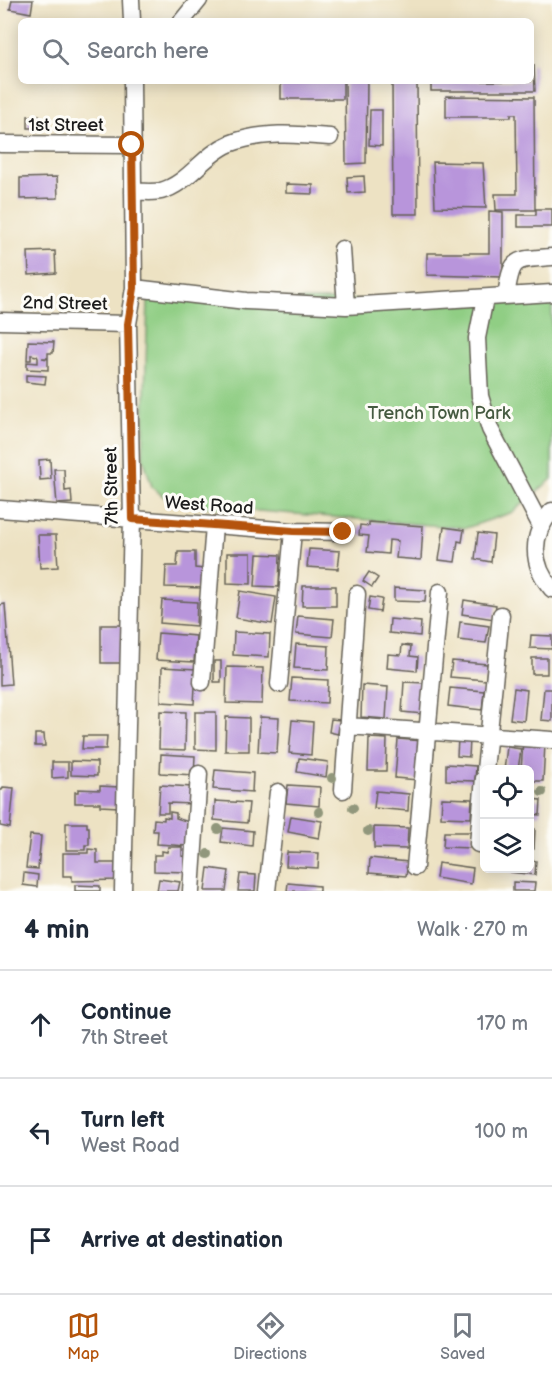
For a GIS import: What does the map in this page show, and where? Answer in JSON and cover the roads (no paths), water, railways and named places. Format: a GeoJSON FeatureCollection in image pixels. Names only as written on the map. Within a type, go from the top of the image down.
{"type":"FeatureCollection","features":[{"type":"Feature","properties":{"kind":"street"},"geometry":{"type":"LineString","coordinates":[[131,0],[132,18]]}},
{"type":"Feature","properties":{"kind":"street"},"geometry":{"type":"LineString","coordinates":[[184,18],[199,0]]}},
{"type":"Feature","properties":{"kind":"street","name":"7th Street"},"geometry":{"type":"LineString","coordinates":[[123,891],[132,519],[128,324],[134,288],[132,84]]}},
{"type":"Feature","properties":{"kind":"street"},"geometry":{"type":"LineString","coordinates":[[0,134],[0,144]]}},
{"type":"Feature","properties":{"kind":"street"},"geometry":{"type":"LineString","coordinates":[[133,192],[160,191],[178,183],[205,160],[229,144],[267,135],[330,137]]}},
{"type":"Feature","properties":{"kind":"street","name":"1st Street"},"geometry":{"type":"LineString","coordinates":[[0,144],[132,145]]}},
{"type":"Feature","properties":{"kind":"street"},"geometry":{"type":"LineString","coordinates":[[342,249],[346,306]]}},
{"type":"Feature","properties":{"kind":"street"},"geometry":{"type":"LineString","coordinates":[[506,296],[510,270],[516,262],[552,257]]}},
{"type":"Feature","properties":{"kind":"street"},"geometry":{"type":"LineString","coordinates":[[134,288],[246,301],[346,306],[552,293]]}},
{"type":"Feature","properties":{"kind":"street"},"geometry":{"type":"LineString","coordinates":[[485,298],[477,338],[480,396],[490,429],[541,526]]}},
{"type":"Feature","properties":{"kind":"street","name":"2nd Street"},"geometry":{"type":"LineString","coordinates":[[0,321],[128,324]]}},
{"type":"Feature","properties":{"kind":"street","name":"West Road"},"geometry":{"type":"LineString","coordinates":[[0,509],[293,531],[343,532]]}},
{"type":"Feature","properties":{"kind":"street"},"geometry":{"type":"LineString","coordinates":[[552,511],[541,526],[537,537],[536,558],[541,573],[552,589]]}},
{"type":"Feature","properties":{"kind":"street"},"geometry":{"type":"LineString","coordinates":[[202,682],[214,525]]}},
{"type":"Feature","properties":{"kind":"street"},"geometry":{"type":"LineString","coordinates":[[279,684],[293,531]]}},
{"type":"Feature","properties":{"kind":"street"},"geometry":{"type":"LineString","coordinates":[[415,867],[440,592]]}},
{"type":"Feature","properties":{"kind":"street"},"geometry":{"type":"LineString","coordinates":[[343,790],[357,594]]}},
{"type":"Feature","properties":{"kind":"street"},"geometry":{"type":"LineString","coordinates":[[486,765],[501,615]]}},
{"type":"Feature","properties":{"kind":"street"},"geometry":{"type":"LineString","coordinates":[[347,726],[552,740]]}},
{"type":"Feature","properties":{"kind":"street"},"geometry":{"type":"LineString","coordinates":[[191,891],[200,774]]}},
{"type":"Feature","properties":{"kind":"street"},"geometry":{"type":"LineString","coordinates":[[267,891],[278,792]]}},
{"type":"Feature","properties":{"kind":"street"},"geometry":{"type":"LineString","coordinates":[[478,844],[480,819]]}},
{"type":"Feature","properties":{"kind":"park label","name":"Trench Town Park"},"geometry":{"type":"Point","coordinates":[439,413]}}]}
